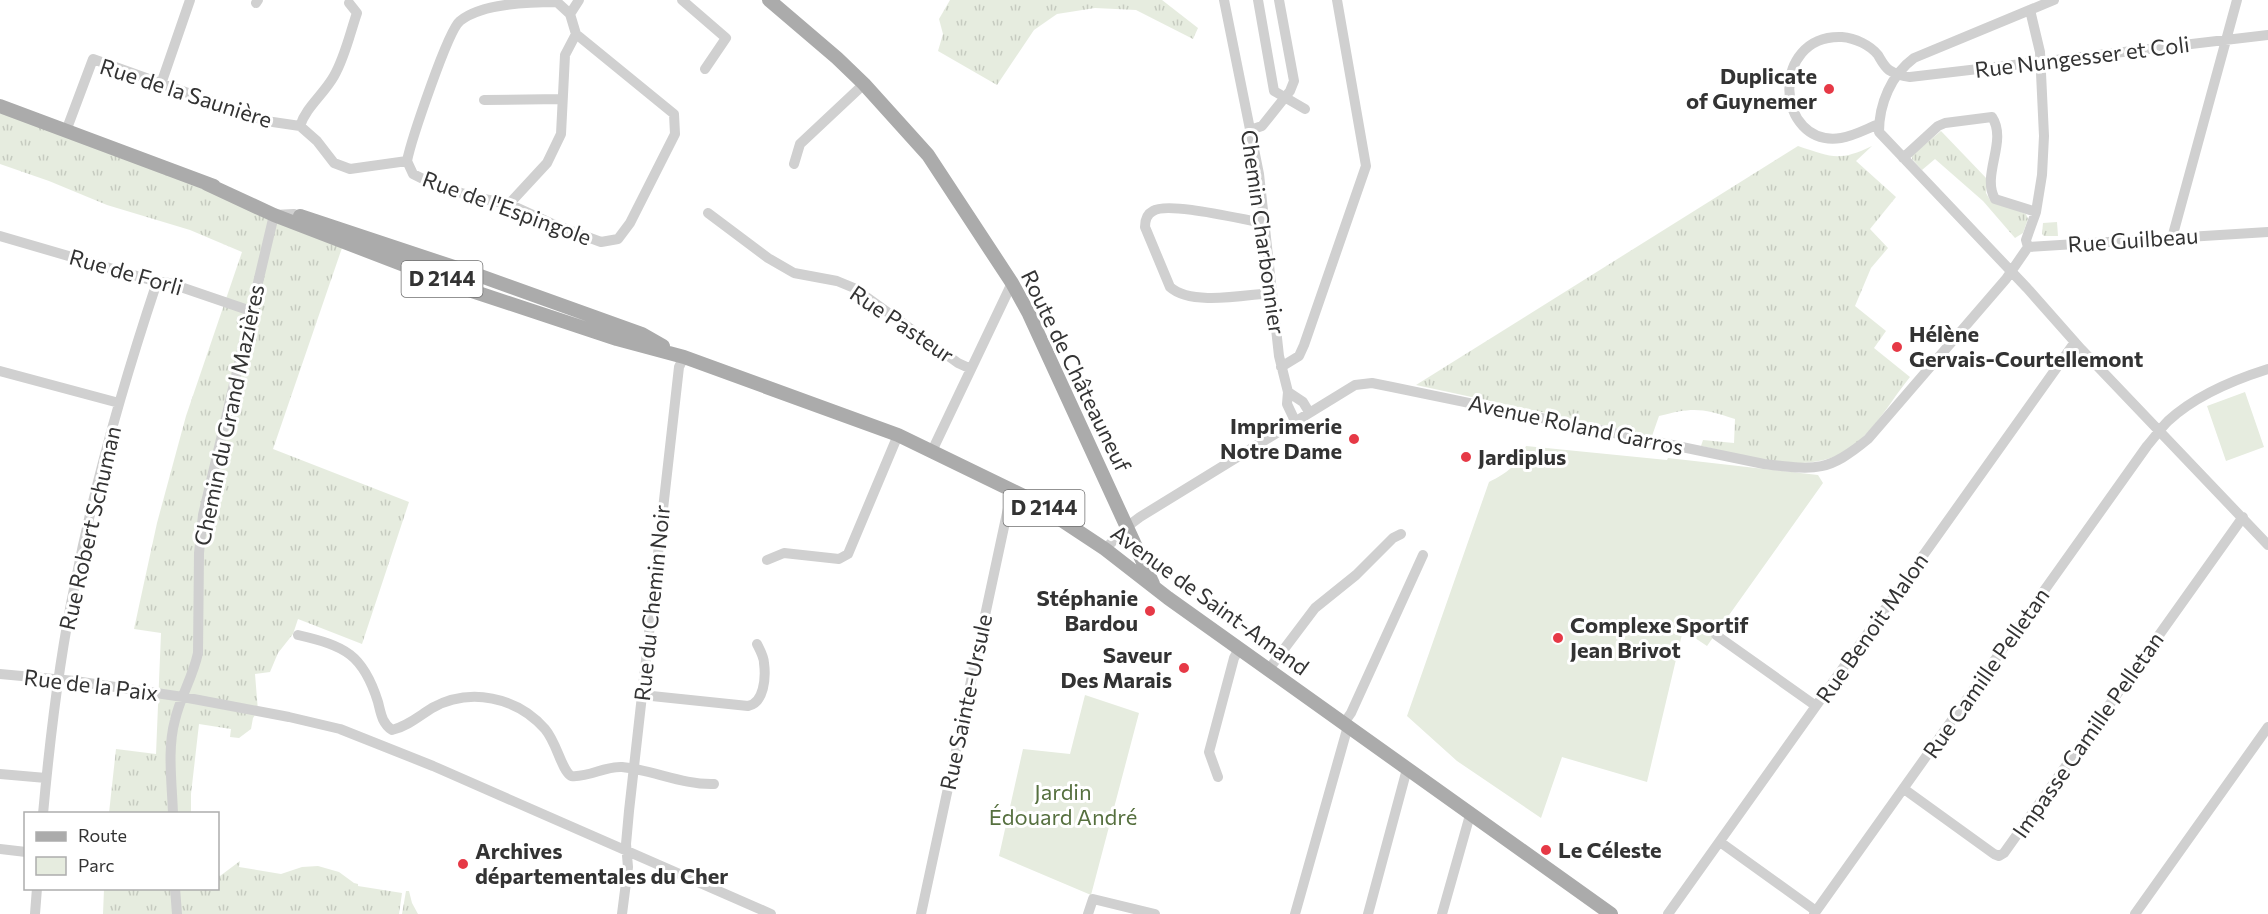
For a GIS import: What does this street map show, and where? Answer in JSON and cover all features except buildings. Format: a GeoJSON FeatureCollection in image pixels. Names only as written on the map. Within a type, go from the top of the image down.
{"type":"FeatureCollection","features":[{"type":"Feature","properties":{"kind":"main road","name":"Route de Châteauneuf"},"geometry":{"type":"LineString","coordinates":[[769,0],[864,84],[928,155],[1012,283],[1029,314],[1156,588]]}},
{"type":"Feature","properties":{"kind":"main road","name":"Avenue de Saint-Amand"},"geometry":{"type":"LineString","coordinates":[[0,106],[207,184],[294,214],[413,261],[469,290],[617,339],[684,357],[898,435],[1014,491],[1052,513],[1105,549],[1239,649],[1611,914]]}},
{"type":"Feature","properties":{"kind":"main road","name":"Avenue de Saint-Amand"},"geometry":{"type":"LineString","coordinates":[[207,184],[274,215],[413,261],[475,274],[642,334],[684,357]]}},
{"type":"Feature","properties":{"kind":"main road"},"geometry":{"type":"LineString","coordinates":[[469,290],[475,274]]}},
{"type":"Feature","properties":{"kind":"street"},"geometry":{"type":"LineString","coordinates":[[161,84],[190,0]]}},
{"type":"Feature","properties":{"kind":"street"},"geometry":{"type":"LineString","coordinates":[[509,204],[546,163],[561,134],[565,55],[576,34],[570,14],[579,0]]}},
{"type":"Feature","properties":{"kind":"street"},"geometry":{"type":"LineString","coordinates":[[682,0],[726,38],[705,69]]}},
{"type":"Feature","properties":{"kind":"street","name":"Chemin Charbonnier"},"geometry":{"type":"LineString","coordinates":[[1224,0],[1259,174],[1281,367],[1288,392],[1287,404],[1295,421]]}},
{"type":"Feature","properties":{"kind":"street"},"geometry":{"type":"LineString","coordinates":[[1258,0],[1274,91],[1305,109]]}},
{"type":"Feature","properties":{"kind":"street"},"geometry":{"type":"LineString","coordinates":[[1250,130],[1262,126],[1290,91],[1294,81],[1279,0]]}},
{"type":"Feature","properties":{"kind":"street"},"geometry":{"type":"LineString","coordinates":[[1281,367],[1299,356],[1304,345],[1366,166],[1337,0]]}},
{"type":"Feature","properties":{"kind":"street"},"geometry":{"type":"LineString","coordinates":[[2054,0],[1914,58],[1897,74],[1884,100],[1879,124],[1880,132],[2268,545]]}},
{"type":"Feature","properties":{"kind":"street"},"geometry":{"type":"LineString","coordinates":[[2172,238],[2237,0]]}},
{"type":"Feature","properties":{"kind":"street","name":"Rue de l'Espingole"},"geometry":{"type":"LineString","coordinates":[[570,14],[557,2],[533,1],[474,12],[458,22],[448,39],[411,141],[407,161],[413,174],[437,186],[509,204],[555,225],[601,242],[618,239],[630,223],[675,134],[675,114],[576,34]]}},
{"type":"Feature","properties":{"kind":"street"},"geometry":{"type":"LineString","coordinates":[[300,126],[303,115],[321,96],[335,74],[357,13],[349,3]]}},
{"type":"Feature","properties":{"kind":"street"},"geometry":{"type":"LineString","coordinates":[[2011,272],[2028,247],[2026,240],[2036,212],[2044,156],[2041,61],[2030,10]]}},
{"type":"Feature","properties":{"kind":"street","name":"Rue Nungesser et Coli"},"geometry":{"type":"LineString","coordinates":[[1897,74],[1910,77],[2268,35]]}},
{"type":"Feature","properties":{"kind":"street"},"geometry":{"type":"LineString","coordinates":[[1879,124],[1839,139],[1818,136],[1802,125],[1791,108],[1788,88],[1792,68],[1803,51],[1820,40],[1840,37],[1860,41],[1876,52],[1887,69],[1897,74]]}},
{"type":"Feature","properties":{"kind":"street","name":"Rue de la Saunière"},"geometry":{"type":"LineString","coordinates":[[66,130],[93,59],[266,121],[300,126],[317,141],[333,163],[350,169],[407,161]]}},
{"type":"Feature","properties":{"kind":"street"},"geometry":{"type":"LineString","coordinates":[[794,165],[800,144],[864,84]]}},
{"type":"Feature","properties":{"kind":"street"},"geometry":{"type":"LineString","coordinates":[[484,100],[562,99]]}},
{"type":"Feature","properties":{"kind":"street"},"geometry":{"type":"LineString","coordinates":[[1903,158],[1938,126],[1945,123],[1992,117],[1996,123],[1996,151],[1990,189],[1995,199],[2036,212]]}},
{"type":"Feature","properties":{"kind":"street"},"geometry":{"type":"LineString","coordinates":[[1264,223],[1168,206],[1152,211],[1147,216],[1145,227],[1170,287],[1176,292],[1196,298],[1271,293]]}},
{"type":"Feature","properties":{"kind":"street","name":"Rue Pasteur"},"geometry":{"type":"LineString","coordinates":[[708,213],[768,258],[794,273],[837,281],[854,288],[958,363],[971,369]]}},
{"type":"Feature","properties":{"kind":"street"},"geometry":{"type":"LineString","coordinates":[[274,215],[294,214]]}},
{"type":"Feature","properties":{"kind":"street","name":"Chemin du Grand Mazières"},"geometry":{"type":"LineString","coordinates":[[173,812],[173,731],[198,653],[199,553],[203,515],[274,215]]}},
{"type":"Feature","properties":{"kind":"street","name":"Rue Guilbeau"},"geometry":{"type":"LineString","coordinates":[[2028,247],[2268,232]]}},
{"type":"Feature","properties":{"kind":"street","name":"Rue de Forli"},"geometry":{"type":"LineString","coordinates":[[0,236],[157,282],[169,283],[251,311]]}},
{"type":"Feature","properties":{"kind":"street","name":"Avenue Roland Garros"},"geometry":{"type":"LineString","coordinates":[[1105,549],[1128,526],[1354,385],[1372,383],[1764,464],[1803,469],[1826,466],[1849,455],[1868,439],[2011,272]]}},
{"type":"Feature","properties":{"kind":"street","name":"Rue Robert Schuman"},"geometry":{"type":"LineString","coordinates":[[43,812],[59,679],[74,586],[119,403],[157,282]]}},
{"type":"Feature","properties":{"kind":"street"},"geometry":{"type":"LineString","coordinates":[[932,451],[1012,283]]}},
{"type":"Feature","properties":{"kind":"street","name":"Rue Benoit Malon"},"geometry":{"type":"LineString","coordinates":[[1668,914],[2075,342]]}},
{"type":"Feature","properties":{"kind":"street","name":"Rue du Chemin Noir"},"geometry":{"type":"LineString","coordinates":[[626,851],[669,446],[679,367],[684,357]]}},
{"type":"Feature","properties":{"kind":"street","name":"Rue Camille Pelletan"},"geometry":{"type":"LineString","coordinates":[[1815,912],[2140,456],[2168,421],[2217,388],[2241,377],[2268,369]]}},
{"type":"Feature","properties":{"kind":"street"},"geometry":{"type":"LineString","coordinates":[[0,371],[119,403]]}},
{"type":"Feature","properties":{"kind":"street"},"geometry":{"type":"LineString","coordinates":[[1288,392],[1303,402],[1310,412]]}},
{"type":"Feature","properties":{"kind":"street"},"geometry":{"type":"LineString","coordinates":[[766,560],[784,553],[839,559],[848,554],[898,435]]}},
{"type":"Feature","properties":{"kind":"street","name":"Rue Sainte-Ursule"},"geometry":{"type":"LineString","coordinates":[[921,914],[1008,507],[1014,491]]}},
{"type":"Feature","properties":{"kind":"street","name":"Impasse Camille Pelletan"},"geometry":{"type":"LineString","coordinates":[[1904,789],[1994,854],[1999,856],[2004,853],[2243,517]]}},
{"type":"Feature","properties":{"kind":"street"},"geometry":{"type":"LineString","coordinates":[[1269,669],[1315,608],[1356,574],[1393,538],[1401,534]]}},
{"type":"Feature","properties":{"kind":"street"},"geometry":{"type":"LineString","coordinates":[[1295,914],[1346,724],[1423,555]]}},
{"type":"Feature","properties":{"kind":"street"},"geometry":{"type":"LineString","coordinates":[[298,635],[340,647],[357,659],[374,690],[384,724],[390,728],[403,727],[448,701],[464,697],[490,698],[519,708],[544,728],[553,739],[564,769],[572,776],[579,777],[607,767],[634,769],[701,784],[714,784]]}},
{"type":"Feature","properties":{"kind":"street"},"geometry":{"type":"LineString","coordinates":[[1716,635],[1816,706]]}},
{"type":"Feature","properties":{"kind":"street"},"geometry":{"type":"LineString","coordinates":[[642,695],[755,705],[760,699],[765,663],[757,644]]}},
{"type":"Feature","properties":{"kind":"street"},"geometry":{"type":"LineString","coordinates":[[1218,777],[1209,752],[1234,658],[1239,649]]}},
{"type":"Feature","properties":{"kind":"street","name":"Rue de la Paix"},"geometry":{"type":"LineString","coordinates":[[0,674],[59,679],[183,697],[340,729],[771,914]]}},
{"type":"Feature","properties":{"kind":"street"},"geometry":{"type":"LineString","coordinates":[[383,746],[390,728]]}},
{"type":"Feature","properties":{"kind":"street"},"geometry":{"type":"LineString","coordinates":[[2135,914],[2268,728]]}},
{"type":"Feature","properties":{"kind":"street"},"geometry":{"type":"LineString","coordinates":[[1368,914],[1407,769]]}},
{"type":"Feature","properties":{"kind":"street"},"geometry":{"type":"LineString","coordinates":[[0,774],[46,778]]}},
{"type":"Feature","properties":{"kind":"street"},"geometry":{"type":"LineString","coordinates":[[1442,914],[1470,815]]}},
{"type":"Feature","properties":{"kind":"street"},"geometry":{"type":"LineString","coordinates":[[1720,842],[1815,912]]}},
{"type":"Feature","properties":{"kind":"street"},"geometry":{"type":"LineString","coordinates":[[0,849],[24,852]]}},
{"type":"Feature","properties":{"kind":"street"},"geometry":{"type":"LineString","coordinates":[[622,914],[628,867],[626,851]]}},
{"type":"Feature","properties":{"kind":"street"},"geometry":{"type":"LineString","coordinates":[[35,914],[37,890]]}},
{"type":"Feature","properties":{"kind":"street"},"geometry":{"type":"LineString","coordinates":[[175,890],[177,914]]}},
{"type":"Feature","properties":{"kind":"street"},"geometry":{"type":"LineString","coordinates":[[1088,914],[1093,899],[1155,914]]}},
{"type":"Feature","properties":{"kind":"green space"},"geometry":{"type":"Polygon","coordinates":[[[950,0],[1162,0],[1198,28],[1193,39],[1136,10],[1095,8],[1057,14],[1034,30],[997,85],[938,51],[943,34],[939,19],[950,0]]]}},
{"type":"Feature","properties":{"kind":"green space"},"geometry":{"type":"Polygon","coordinates":[[[0,106],[344,242],[273,449],[409,502],[362,644],[298,619],[293,634],[278,653],[270,672],[255,674],[258,711],[253,718],[251,729],[239,738],[230,737],[231,729],[199,724],[191,812],[109,812],[116,749],[156,754],[161,633],[134,629],[157,523],[186,416],[242,252],[190,230],[107,205],[0,164],[0,106]]]}},
{"type":"Feature","properties":{"kind":"green space"},"geometry":{"type":"Polygon","coordinates":[[[1941,131],[1988,180],[1986,193],[1990,200],[2026,214],[2028,219],[2023,233],[2015,238],[1983,201],[1935,159],[1922,170],[1912,159],[1912,155],[1941,131]]]}},
{"type":"Feature","properties":{"kind":"green space"},"geometry":{"type":"Polygon","coordinates":[[[1798,146],[1827,155],[1843,156],[1872,146],[1856,161],[1896,197],[1870,229],[1888,248],[1871,268],[1855,306],[1886,331],[1874,348],[1910,377],[1869,431],[1845,451],[1826,459],[1806,463],[1763,460],[1701,446],[1703,440],[1734,443],[1735,419],[1714,413],[1689,410],[1659,416],[1652,436],[1416,385],[1798,146]]]}},
{"type":"Feature","properties":{"kind":"green space"},"geometry":{"type":"Polygon","coordinates":[[[2057,222],[2058,236],[2042,234],[2043,223],[2057,222]]]}},
{"type":"Feature","properties":{"kind":"green space"},"geometry":{"type":"Polygon","coordinates":[[[2245,392],[2264,447],[2226,461],[2207,406],[2245,392]]]}},
{"type":"Feature","properties":{"kind":"green space","name":"Complexe Sportif Jean Brivot"},"geometry":{"type":"Polygon","coordinates":[[[1526,446],[1667,460],[1668,458],[1818,475],[1823,483],[1707,646],[1683,630],[1647,782],[1562,757],[1541,818],[1457,761],[1407,716],[1489,482],[1511,468],[1526,446]]]}},
{"type":"Feature","properties":{"kind":"green space","name":"Jardin Édouard André"},"geometry":{"type":"Polygon","coordinates":[[[1085,695],[1139,713],[1091,895],[999,856],[1023,749],[1070,754],[1085,695]]]}},
{"type":"Feature","properties":{"kind":"green space"},"geometry":{"type":"Polygon","coordinates":[[[240,861],[239,867],[281,874],[302,867],[318,866],[339,872],[358,886],[402,893],[399,914],[103,914],[104,890],[219,890],[220,876],[240,861]]]}},
{"type":"Feature","properties":{"kind":"green space"},"geometry":{"type":"Polygon","coordinates":[[[406,891],[409,891],[418,914],[402,914],[406,891]]]}},
{"type":"Feature","properties":{"kind":"place","name":"Duplicate of Guynemer"},"geometry":{"type":"Point","coordinates":[1829,89]}},
{"type":"Feature","properties":{"kind":"place","name":"Hélène Gervais-Courtellemont"},"geometry":{"type":"Point","coordinates":[1897,347]}},
{"type":"Feature","properties":{"kind":"place","name":"Imprimerie Notre Dame"},"geometry":{"type":"Point","coordinates":[1354,439]}},
{"type":"Feature","properties":{"kind":"place","name":"Jardiplus"},"geometry":{"type":"Point","coordinates":[1466,457]}},
{"type":"Feature","properties":{"kind":"place","name":"Stéphanie Bardou"},"geometry":{"type":"Point","coordinates":[1150,611]}},
{"type":"Feature","properties":{"kind":"place","name":"Complexe Sportif Jean Brivot"},"geometry":{"type":"Point","coordinates":[1558,638]}},
{"type":"Feature","properties":{"kind":"place","name":"Saveur Des Marais"},"geometry":{"type":"Point","coordinates":[1184,668]}},
{"type":"Feature","properties":{"kind":"place","name":"Le Céleste"},"geometry":{"type":"Point","coordinates":[1546,850]}},
{"type":"Feature","properties":{"kind":"place","name":"Archives départementales du Cher"},"geometry":{"type":"Point","coordinates":[463,864]}}]}
